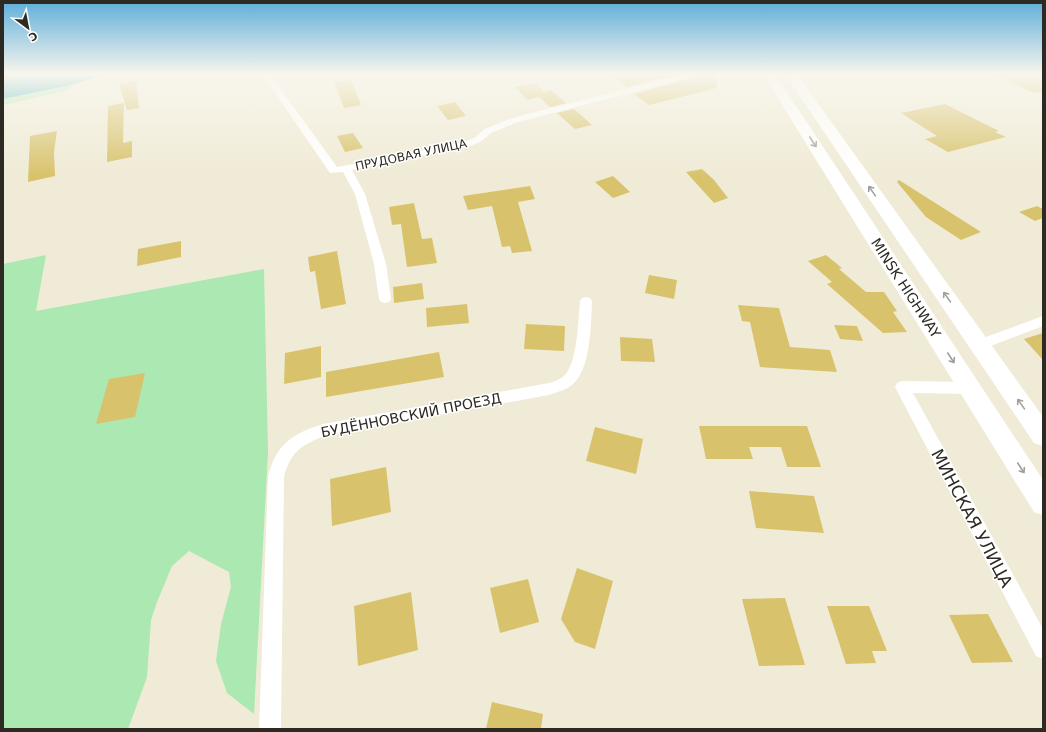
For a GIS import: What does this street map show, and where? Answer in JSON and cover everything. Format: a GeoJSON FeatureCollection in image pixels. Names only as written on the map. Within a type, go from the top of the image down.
{"type":"FeatureCollection","features":[{"type":"Feature","properties":{"kind":"highway","name":"MINSK HIGHWAY"},"geometry":{"type":"LineString","coordinates":[[792,108],[1043,503]]}},
{"type":"Feature","properties":{"kind":"highway","name":"MINSK HIGHWAY"},"geometry":{"type":"LineString","coordinates":[[815,108],[1043,436]]}},
{"type":"Feature","properties":{"kind":"street","name":"ПРУДОВАЯ УЛИЦА"},"geometry":{"type":"LineString","coordinates":[[290,108],[334,171],[456,148],[477,140],[488,132],[515,120],[561,108]]}},
{"type":"Feature","properties":{"kind":"street"},"geometry":{"type":"LineString","coordinates":[[346,169],[360,194],[380,264],[385,299]]}},
{"type":"Feature","properties":{"kind":"street","name":"БУДЁННОВСКИЙ ПРОЕЗД"},"geometry":{"type":"LineString","coordinates":[[270,729],[276,477],[278,463],[288,448],[304,437],[323,430],[549,389],[562,385],[570,379],[580,360],[586,301]]}},
{"type":"Feature","properties":{"kind":"street"},"geometry":{"type":"LineString","coordinates":[[980,345],[1043,321]]}},
{"type":"Feature","properties":{"kind":"street","name":"МИНСКАЯ УЛИЦА"},"geometry":{"type":"LineString","coordinates":[[970,388],[902,388],[1043,648]]}},
{"type":"Feature","properties":{"kind":"green space"},"geometry":{"type":"Polygon","coordinates":[[[46,255],[36,311],[264,269],[268,452],[254,714],[227,693],[216,661],[221,624],[231,587],[229,572],[189,551],[172,566],[157,602],[151,620],[147,677],[128,729],[3,729],[3,264],[46,255]]]}},
{"type":"Feature","properties":{"kind":"building"},"geometry":{"type":"Polygon","coordinates":[[[108,108],[124,108],[123,143],[132,141],[132,157],[107,162],[108,108]]]}},
{"type":"Feature","properties":{"kind":"building"},"geometry":{"type":"Polygon","coordinates":[[[126,108],[138,108],[127,110],[126,108]]]}},
{"type":"Feature","properties":{"kind":"building"},"geometry":{"type":"Polygon","coordinates":[[[439,108],[460,108],[466,116],[448,120],[439,108]]]}},
{"type":"Feature","properties":{"kind":"building"},"geometry":{"type":"Polygon","coordinates":[[[925,108],[953,108],[999,131],[995,132],[1006,137],[948,152],[925,139],[937,136],[901,113],[925,108]]]}},
{"type":"Feature","properties":{"kind":"building"},"geometry":{"type":"Polygon","coordinates":[[[574,109],[592,125],[575,129],[557,113],[574,109]]]}},
{"type":"Feature","properties":{"kind":"building"},"geometry":{"type":"Polygon","coordinates":[[[57,131],[54,152],[55,176],[28,182],[30,136],[57,131]]]}},
{"type":"Feature","properties":{"kind":"building"},"geometry":{"type":"Polygon","coordinates":[[[353,133],[363,148],[345,152],[337,136],[353,133]]]}},
{"type":"Feature","properties":{"kind":"building"},"geometry":{"type":"Polygon","coordinates":[[[702,169],[714,180],[728,198],[714,203],[686,172],[702,169]]]}},
{"type":"Feature","properties":{"kind":"building"},"geometry":{"type":"Polygon","coordinates":[[[613,176],[630,192],[613,198],[595,182],[613,176]]]}},
{"type":"Feature","properties":{"kind":"building"},"geometry":{"type":"Polygon","coordinates":[[[899,180],[981,232],[961,240],[926,217],[897,182],[899,180]]]}},
{"type":"Feature","properties":{"kind":"building"},"geometry":{"type":"Polygon","coordinates":[[[530,186],[535,199],[518,202],[532,251],[512,253],[510,246],[502,247],[492,206],[468,210],[463,196],[530,186]]]}},
{"type":"Feature","properties":{"kind":"building"},"geometry":{"type":"Polygon","coordinates":[[[414,203],[422,239],[432,238],[437,263],[407,267],[401,224],[392,225],[389,207],[414,203]]]}},
{"type":"Feature","properties":{"kind":"building"},"geometry":{"type":"Polygon","coordinates":[[[1037,206],[1043,209],[1043,218],[1035,221],[1019,212],[1037,206]]]}},
{"type":"Feature","properties":{"kind":"building"},"geometry":{"type":"Polygon","coordinates":[[[181,241],[181,257],[137,266],[138,249],[181,241]]]}},
{"type":"Feature","properties":{"kind":"building"},"geometry":{"type":"Polygon","coordinates":[[[337,251],[346,304],[321,309],[315,271],[310,272],[308,257],[337,251]]]}},
{"type":"Feature","properties":{"kind":"building"},"geometry":{"type":"Polygon","coordinates":[[[826,255],[842,268],[839,269],[866,292],[884,292],[897,311],[893,312],[907,332],[883,333],[827,284],[832,282],[808,261],[826,255]]]}},
{"type":"Feature","properties":{"kind":"building"},"geometry":{"type":"Polygon","coordinates":[[[649,275],[677,280],[674,299],[645,293],[649,275]]]}},
{"type":"Feature","properties":{"kind":"building"},"geometry":{"type":"Polygon","coordinates":[[[422,283],[424,299],[394,303],[393,287],[422,283]]]}},
{"type":"Feature","properties":{"kind":"building"},"geometry":{"type":"Polygon","coordinates":[[[467,304],[469,323],[427,327],[426,308],[467,304]]]}},
{"type":"Feature","properties":{"kind":"building"},"geometry":{"type":"Polygon","coordinates":[[[738,305],[779,308],[790,347],[830,350],[837,372],[760,367],[750,322],[742,321],[738,305]]]}},
{"type":"Feature","properties":{"kind":"building"},"geometry":{"type":"Polygon","coordinates":[[[526,324],[565,326],[564,351],[524,349],[526,324]]]}},
{"type":"Feature","properties":{"kind":"building"},"geometry":{"type":"Polygon","coordinates":[[[834,325],[857,326],[863,341],[840,339],[834,325]]]}},
{"type":"Feature","properties":{"kind":"building"},"geometry":{"type":"Polygon","coordinates":[[[1043,333],[1043,360],[1024,339],[1043,333]]]}},
{"type":"Feature","properties":{"kind":"building"},"geometry":{"type":"Polygon","coordinates":[[[620,337],[652,339],[655,362],[621,361],[620,337]]]}},
{"type":"Feature","properties":{"kind":"building"},"geometry":{"type":"Polygon","coordinates":[[[321,346],[321,377],[284,384],[285,353],[321,346]]]}},
{"type":"Feature","properties":{"kind":"building"},"geometry":{"type":"Polygon","coordinates":[[[439,352],[444,377],[326,397],[326,372],[439,352]]]}},
{"type":"Feature","properties":{"kind":"building"},"geometry":{"type":"Polygon","coordinates":[[[145,373],[135,417],[96,424],[109,379],[145,373]]]}},
{"type":"Feature","properties":{"kind":"building"},"geometry":{"type":"Polygon","coordinates":[[[699,426],[807,426],[821,467],[787,467],[781,447],[749,447],[753,459],[706,459],[699,426]]]}},
{"type":"Feature","properties":{"kind":"building"},"geometry":{"type":"Polygon","coordinates":[[[595,427],[643,439],[636,474],[586,461],[595,427]]]}},
{"type":"Feature","properties":{"kind":"building"},"geometry":{"type":"Polygon","coordinates":[[[386,467],[391,512],[332,526],[330,479],[386,467]]]}},
{"type":"Feature","properties":{"kind":"building"},"geometry":{"type":"Polygon","coordinates":[[[749,491],[814,496],[824,533],[756,528],[749,491]]]}},
{"type":"Feature","properties":{"kind":"building"},"geometry":{"type":"Polygon","coordinates":[[[577,568],[613,581],[595,649],[575,642],[561,619],[577,568]]]}},
{"type":"Feature","properties":{"kind":"building"},"geometry":{"type":"Polygon","coordinates":[[[528,579],[539,622],[500,633],[490,588],[528,579]]]}},
{"type":"Feature","properties":{"kind":"building"},"geometry":{"type":"Polygon","coordinates":[[[411,592],[418,650],[358,666],[354,606],[411,592]]]}},
{"type":"Feature","properties":{"kind":"building"},"geometry":{"type":"Polygon","coordinates":[[[785,598],[805,665],[759,666],[742,599],[785,598]]]}},
{"type":"Feature","properties":{"kind":"building"},"geometry":{"type":"Polygon","coordinates":[[[827,606],[869,606],[887,651],[872,651],[876,663],[846,664],[827,606]]]}},
{"type":"Feature","properties":{"kind":"building"},"geometry":{"type":"Polygon","coordinates":[[[988,614],[1013,662],[972,663],[949,615],[988,614]]]}},
{"type":"Feature","properties":{"kind":"building"},"geometry":{"type":"Polygon","coordinates":[[[492,702],[543,714],[541,729],[486,729],[492,702]]]}}]}
